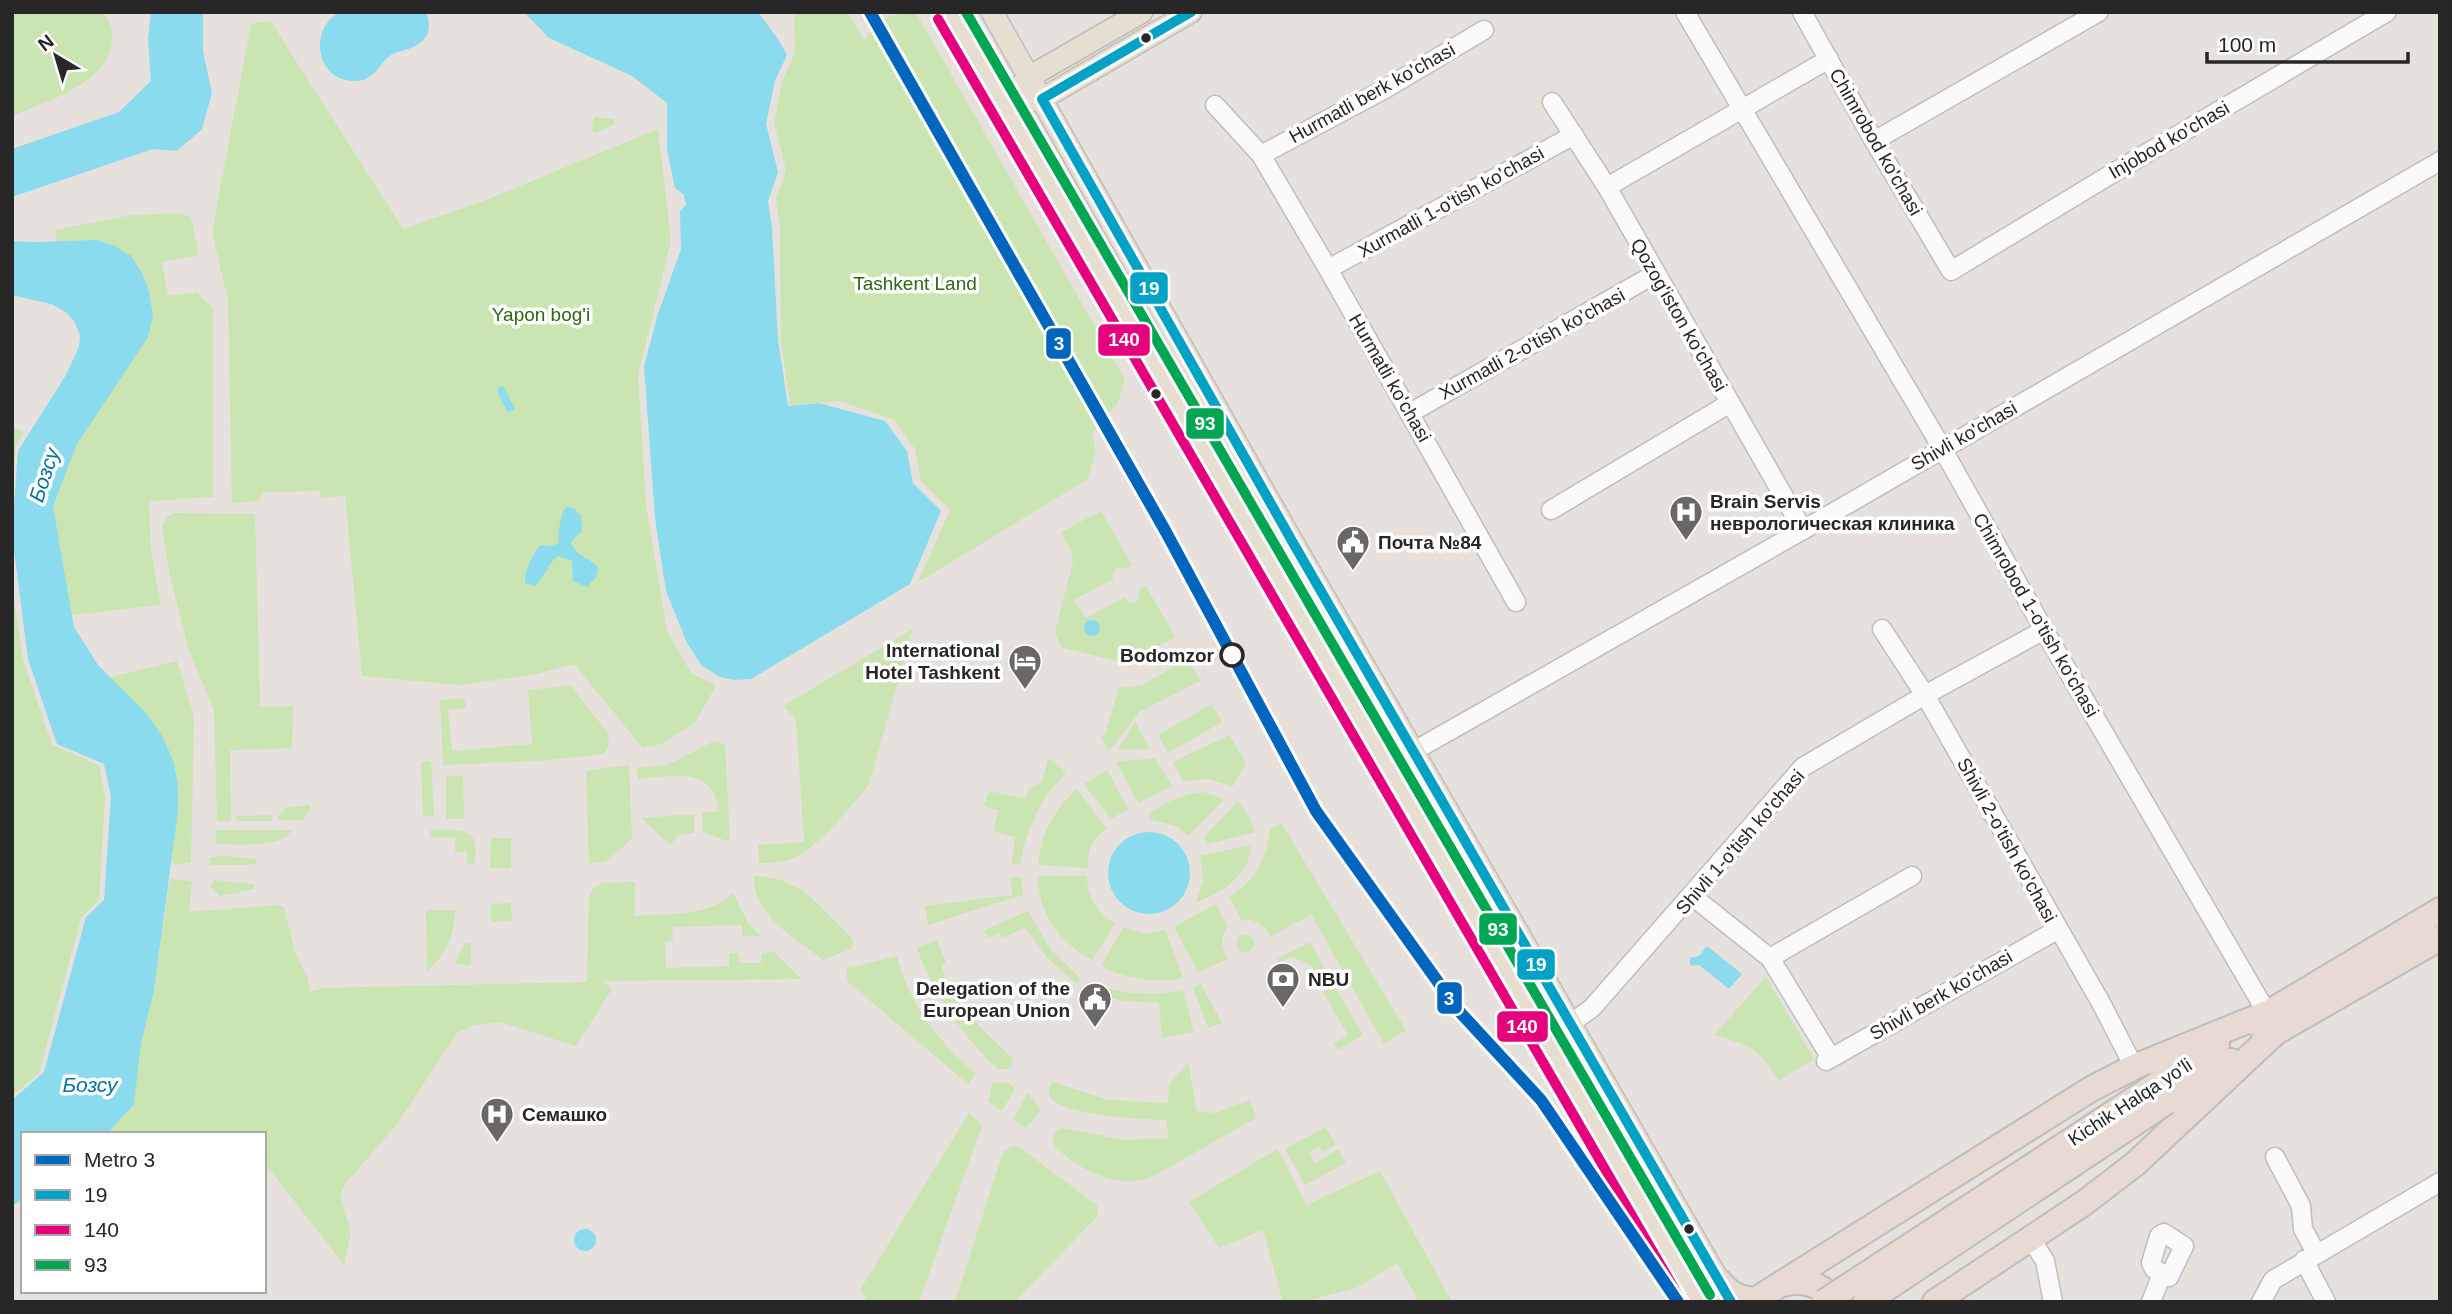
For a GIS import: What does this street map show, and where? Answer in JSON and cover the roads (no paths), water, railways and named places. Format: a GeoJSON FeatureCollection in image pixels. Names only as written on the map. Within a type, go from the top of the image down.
{"type":"FeatureCollection","features":[{"type":"Feature","properties":{"kind":"highway","name":"Kichik Halqa yo'li"},"geometry":{"type":"LineString","coordinates":[[1824,1302],[2161,1093],[2440,910]]}},
{"type":"Feature","properties":{"kind":"highway","name":"Kichik Halqa yo'li"},"geometry":{"type":"LineString","coordinates":[[2272,1022],[2440,938]]}},
{"type":"Feature","properties":{"kind":"highway"},"geometry":{"type":"LineString","coordinates":[[1726,1292],[1745,1299],[1757,1299],[2091,1089],[2130,1061],[2272,1022]]}},
{"type":"Feature","properties":{"kind":"highway"},"geometry":{"type":"LineString","coordinates":[[1935,1302],[2084,1203],[2135,1164],[2272,1022]]}},
{"type":"Feature","properties":{"kind":"highway","name":"Kichik Halqa yo'li"},"geometry":{"type":"LineString","coordinates":[[1866,1302],[2161,1093]]}},
{"type":"Feature","properties":{"kind":"highway"},"geometry":{"type":"LineString","coordinates":[[1870,1229],[1862,1242],[1859,1256],[1861,1273],[1876,1302]]}},
{"type":"Feature","properties":{"kind":"highway"},"geometry":{"type":"LineString","coordinates":[[1783,1284],[1794,1281],[1808,1282],[1822,1289],[1837,1302]]}},
{"type":"Feature","properties":{"kind":"main road"},"geometry":{"type":"LineString","coordinates":[[950,12],[1696,1300]]}},
{"type":"Feature","properties":{"kind":"main road"},"geometry":{"type":"LineString","coordinates":[[992,12],[1726,1292]]}},
{"type":"Feature","properties":{"kind":"main road"},"geometry":{"type":"LineString","coordinates":[[1004,106],[1029,77],[1142,12]]}},
{"type":"Feature","properties":{"kind":"main road"},"geometry":{"type":"LineString","coordinates":[[1004,106],[1042,99],[1191,12]]}},
{"type":"Feature","properties":{"kind":"main road"},"geometry":{"type":"LineString","coordinates":[[1432,843],[1458,828]]}},
{"type":"Feature","properties":{"kind":"street","name":"Chimrobod 1-o'tish ko'chasi"},"geometry":{"type":"LineString","coordinates":[[1685,12],[1942,448],[2044,630],[2272,1022]]}},
{"type":"Feature","properties":{"kind":"street"},"geometry":{"type":"LineString","coordinates":[[1874,141],[2099,12]]}},
{"type":"Feature","properties":{"kind":"street","name":"Injobod ko'chasi"},"geometry":{"type":"LineString","coordinates":[[1951,271],[2387,12]]}},
{"type":"Feature","properties":{"kind":"street","name":"Chimrobod ko'chasi"},"geometry":{"type":"LineString","coordinates":[[1804,13],[1874,141],[1951,271]]}},
{"type":"Feature","properties":{"kind":"street","name":"Hurmatli berk ko'chasi"},"geometry":{"type":"LineString","coordinates":[[1261,155],[1385,89],[1484,30]]}},
{"type":"Feature","properties":{"kind":"street"},"geometry":{"type":"LineString","coordinates":[[1607,187],[1829,59]]}},
{"type":"Feature","properties":{"kind":"street","name":"Qozog'iston ko'chasi"},"geometry":{"type":"LineString","coordinates":[[1552,102],[1607,187],[1803,530]]}},
{"type":"Feature","properties":{"kind":"street","name":"Hurmatli ko'chasi"},"geometry":{"type":"LineString","coordinates":[[1215,105],[1261,155],[1516,602]]}},
{"type":"Feature","properties":{"kind":"street","name":"Xurmatli 1-o'tish ko'chasi"},"geometry":{"type":"LineString","coordinates":[[1328,269],[1574,135]]}},
{"type":"Feature","properties":{"kind":"street","name":"Shivli ko'chasi"},"geometry":{"type":"LineString","coordinates":[[1414,751],[1803,530],[2440,161]]}},
{"type":"Feature","properties":{"kind":"street","name":"Xurmatli 2-o'tish ko'chasi"},"geometry":{"type":"LineString","coordinates":[[1410,413],[1655,274]]}},
{"type":"Feature","properties":{"kind":"street"},"geometry":{"type":"LineString","coordinates":[[1551,510],[1730,404]]}},
{"type":"Feature","properties":{"kind":"street","name":"Shivli 2-o'tish ko'chasi"},"geometry":{"type":"LineString","coordinates":[[1881,629],[1925,695],[2101,1003],[2130,1061]]}},
{"type":"Feature","properties":{"kind":"street","name":"Shivli 1-o'tish ko'chasi"},"geometry":{"type":"LineString","coordinates":[[1571,1023],[1592,1008],[1803,767],[1925,695],[2044,630]]}},
{"type":"Feature","properties":{"kind":"street"},"geometry":{"type":"LineString","coordinates":[[1692,896],[1770,958],[1912,876]]}},
{"type":"Feature","properties":{"kind":"street","name":"Shivli berk ko'chasi"},"geometry":{"type":"LineString","coordinates":[[1770,958],[1828,1059],[2057,929]]}},
{"type":"Feature","properties":{"kind":"street"},"geometry":{"type":"LineString","coordinates":[[2275,1157],[2301,1206],[2310,1257],[2326,1302]]}},
{"type":"Feature","properties":{"kind":"street"},"geometry":{"type":"LineString","coordinates":[[2261,1302],[2273,1280],[2440,1182]]}},
{"type":"Feature","properties":{"kind":"street"},"geometry":{"type":"LineString","coordinates":[[2031,1239],[2045,1261],[2053,1302]]}},
{"type":"Feature","properties":{"kind":"street"},"geometry":{"type":"LineString","coordinates":[[2151,1302],[2162,1274]]}},
{"type":"Feature","properties":{"kind":"water"},"geometry":{"type":"Polygon","coordinates":[[[151,12],[203,12],[203,52],[212,93],[202,129],[177,151],[153,149],[12,197],[12,149],[119,112],[151,81],[148,39],[151,12]]]}},
{"type":"Feature","properties":{"kind":"water"},"geometry":{"type":"Polygon","coordinates":[[[340,12],[426,12],[429,29],[419,44],[392,54],[369,77],[355,81],[342,79],[332,73],[325,64],[320,42],[330,20],[340,12]]]}},
{"type":"Feature","properties":{"kind":"water"},"geometry":{"type":"Polygon","coordinates":[[[524,12],[758,12],[787,55],[775,81],[766,124],[778,172],[768,201],[778,340],[788,406],[819,403],[885,421],[907,451],[913,483],[941,511],[910,584],[751,679],[720,677],[702,666],[687,643],[666,591],[655,518],[644,366],[658,314],[681,249],[680,211],[686,205],[684,195],[675,188],[667,150],[667,103],[632,76],[549,38],[524,12]]]}},
{"type":"Feature","properties":{"kind":"water","name":"Бозсу"},"geometry":{"type":"Polygon","coordinates":[[[97,240],[115,246],[131,256],[149,291],[153,316],[148,337],[77,444],[53,506],[74,627],[98,665],[147,714],[161,734],[173,760],[178,785],[178,811],[154,990],[141,1044],[134,1104],[109,1132],[21,1132],[21,1200],[12,1206],[12,1100],[44,1072],[86,917],[104,900],[111,796],[104,764],[57,744],[28,659],[12,534],[18,451],[66,375],[79,347],[80,335],[74,321],[66,312],[51,304],[12,295],[12,241],[97,240]]]}},
{"type":"Feature","properties":{"kind":"water"},"geometry":{"type":"Polygon","coordinates":[[[503,386],[515,408],[508,413],[497,391],[503,386]]]}},
{"type":"Feature","properties":{"kind":"water"},"geometry":{"type":"Polygon","coordinates":[[[566,507],[574,508],[581,516],[582,531],[571,542],[580,555],[598,568],[596,577],[587,587],[573,581],[572,561],[558,556],[535,586],[525,583],[532,557],[538,548],[541,545],[559,543],[560,524],[566,507]]]}},
{"type":"Feature","properties":{"kind":"water"},"geometry":{"type":"Polygon","coordinates":[[[1092,620],[1100,628],[1092,636],[1084,628],[1092,620]]]}},
{"type":"Feature","properties":{"kind":"water"},"geometry":{"type":"Polygon","coordinates":[[[1149,832],[1165,835],[1178,844],[1187,857],[1190,873],[1187,889],[1178,902],[1165,911],[1149,914],[1133,911],[1120,902],[1111,889],[1108,873],[1111,857],[1120,844],[1133,835],[1149,832]]]}},
{"type":"Feature","properties":{"kind":"water"},"geometry":{"type":"Polygon","coordinates":[[[1707,946],[1742,974],[1729,989],[1699,965],[1690,964],[1690,958],[1699,956],[1707,946]]]}},
{"type":"Feature","properties":{"kind":"water"},"geometry":{"type":"Polygon","coordinates":[[[585,1229],[595,1236],[596,1240],[589,1250],[585,1251],[575,1244],[574,1240],[581,1230],[585,1229]]]}},
{"type":"Feature","properties":{"kind":"metro line","name":"3"},"geometry":{"type":"LineString","coordinates":[[870,12],[1166,532],[1316,811],[1458,1010],[1541,1100],[1678,1302]]}},
{"type":"Feature","properties":{"kind":"place","name":"Brain Servis неврологическая клиника"},"geometry":{"type":"Point","coordinates":[1686,542]}},
{"type":"Feature","properties":{"kind":"place","name":"Почта №84"},"geometry":{"type":"Point","coordinates":[1353,572]}},
{"type":"Feature","properties":{"kind":"place","name":"Bodomzor"},"geometry":{"type":"Point","coordinates":[1232,655]}},
{"type":"Feature","properties":{"kind":"place","name":"International Hotel Tashkent"},"geometry":{"type":"Point","coordinates":[1025,691]}},
{"type":"Feature","properties":{"kind":"place","name":"NBU"},"geometry":{"type":"Point","coordinates":[1283,1009]}},
{"type":"Feature","properties":{"kind":"place","name":"Delegation of the European Union"},"geometry":{"type":"Point","coordinates":[1095,1029]}},
{"type":"Feature","properties":{"kind":"place","name":"Семашко"},"geometry":{"type":"Point","coordinates":[497,1144]}},
{"type":"Feature","properties":{"kind":"park label","name":"Tashkent Land"},"geometry":{"type":"Point","coordinates":[915,283]}},
{"type":"Feature","properties":{"kind":"park label","name":"Yapon bog'i"},"geometry":{"type":"Point","coordinates":[541,314]}}]}
